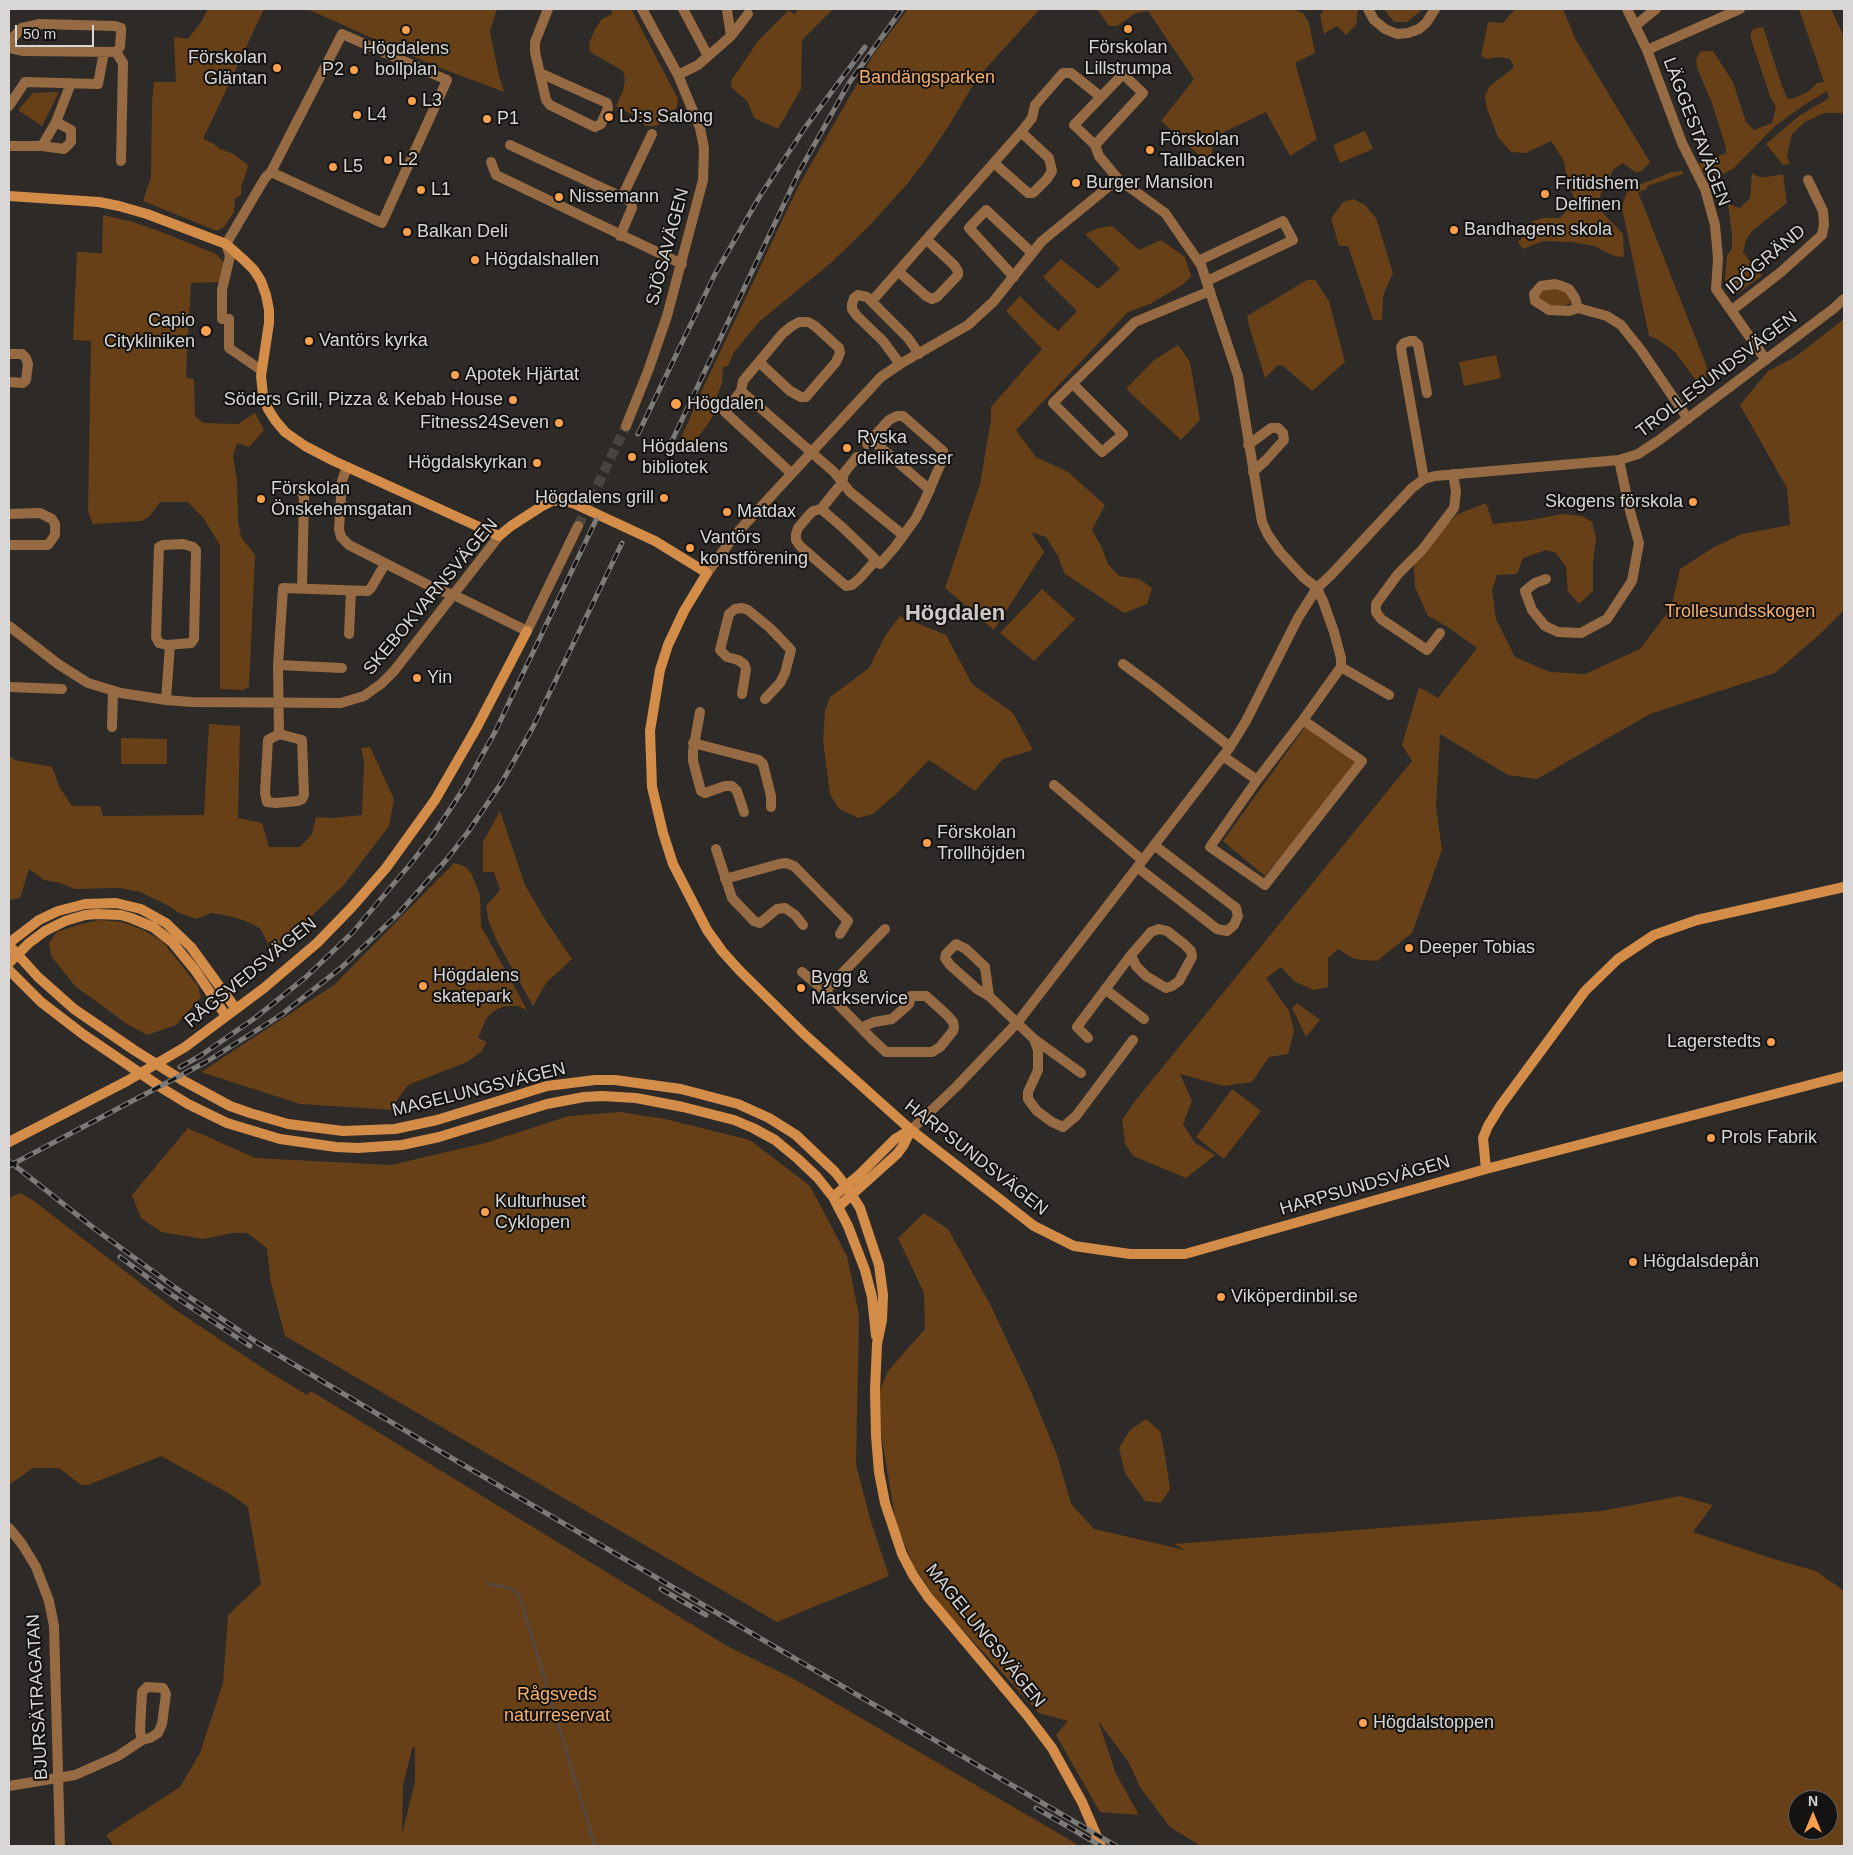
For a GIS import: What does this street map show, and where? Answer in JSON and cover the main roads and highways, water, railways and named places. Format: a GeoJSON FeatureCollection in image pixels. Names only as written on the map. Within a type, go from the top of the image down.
{"type":"FeatureCollection","features":[{"type":"Feature","properties":{"kind":"waterway"},"geometry":{"type":"LineString","coordinates":[[488,1584],[510,1588],[518,1594],[595,1846]]}},
{"type":"Feature","properties":{"kind":"tunnel"},"geometry":{"type":"LineString","coordinates":[[578,526],[626,426]]}},
{"type":"Feature","properties":{"kind":"railway"},"geometry":{"type":"LineString","coordinates":[[669,447],[800,170],[849,83],[902,9]]}},
{"type":"Feature","properties":{"kind":"railway"},"geometry":{"type":"LineString","coordinates":[[638,434],[715,274],[760,196],[804,129],[865,47]]}},
{"type":"Feature","properties":{"kind":"railway"},"geometry":{"type":"LineString","coordinates":[[180,1067],[200,1056],[255,1018],[306,977],[353,932],[433,835],[464,788],[495,732],[596,520]]}},
{"type":"Feature","properties":{"kind":"railway"},"geometry":{"type":"LineString","coordinates":[[9,1166],[206,1062],[281,1015],[342,967],[398,914],[447,859],[502,782],[533,727],[622,543]]}},
{"type":"Feature","properties":{"kind":"railway"},"geometry":{"type":"LineString","coordinates":[[9,1161],[95,1229],[173,1286],[258,1343],[1116,1846]]}},
{"type":"Feature","properties":{"kind":"railway"},"geometry":{"type":"LineString","coordinates":[[120,1257],[169,1293],[250,1346]]}},
{"type":"Feature","properties":{"kind":"railway"},"geometry":{"type":"LineString","coordinates":[[661,1589],[706,1615]]}},
{"type":"Feature","properties":{"kind":"railway"},"geometry":{"type":"LineString","coordinates":[[1036,1808],[1101,1846]]}},
{"type":"Feature","properties":{"kind":"place","name":"Förskolan Lillstrumpa"},"geometry":{"type":"Point","coordinates":[1128,29]}},
{"type":"Feature","properties":{"kind":"place","name":"Högdalens bollplan"},"geometry":{"type":"Point","coordinates":[406,30]}},
{"type":"Feature","properties":{"kind":"place","name":"Förskolan Gläntan"},"geometry":{"type":"Point","coordinates":[277,68]}},
{"type":"Feature","properties":{"kind":"place","name":"P2"},"geometry":{"type":"Point","coordinates":[354,70]}},
{"type":"Feature","properties":{"kind":"place","name":"L3"},"geometry":{"type":"Point","coordinates":[412,101]}},
{"type":"Feature","properties":{"kind":"place","name":"L4"},"geometry":{"type":"Point","coordinates":[357,115]}},
{"type":"Feature","properties":{"kind":"place","name":"LJ:s Salong"},"geometry":{"type":"Point","coordinates":[609,117]}},
{"type":"Feature","properties":{"kind":"place","name":"P1"},"geometry":{"type":"Point","coordinates":[487,119]}},
{"type":"Feature","properties":{"kind":"place","name":"Förskolan Tallbacken"},"geometry":{"type":"Point","coordinates":[1150,150]}},
{"type":"Feature","properties":{"kind":"place","name":"L2"},"geometry":{"type":"Point","coordinates":[388,160]}},
{"type":"Feature","properties":{"kind":"place","name":"L5"},"geometry":{"type":"Point","coordinates":[333,167]}},
{"type":"Feature","properties":{"kind":"place","name":"Burger Mansion"},"geometry":{"type":"Point","coordinates":[1076,183]}},
{"type":"Feature","properties":{"kind":"place","name":"L1"},"geometry":{"type":"Point","coordinates":[421,190]}},
{"type":"Feature","properties":{"kind":"place","name":"Fritidshem Delfinen"},"geometry":{"type":"Point","coordinates":[1545,194]}},
{"type":"Feature","properties":{"kind":"place","name":"Nissemann"},"geometry":{"type":"Point","coordinates":[559,197]}},
{"type":"Feature","properties":{"kind":"place","name":"Bandhagens skola"},"geometry":{"type":"Point","coordinates":[1454,230]}},
{"type":"Feature","properties":{"kind":"place","name":"Balkan Deli"},"geometry":{"type":"Point","coordinates":[407,232]}},
{"type":"Feature","properties":{"kind":"place","name":"Högdalshallen"},"geometry":{"type":"Point","coordinates":[475,260]}},
{"type":"Feature","properties":{"kind":"place","name":"Capio Citykliniken"},"geometry":{"type":"Point","coordinates":[206,331]}},
{"type":"Feature","properties":{"kind":"place","name":"Vantörs kyrka"},"geometry":{"type":"Point","coordinates":[309,341]}},
{"type":"Feature","properties":{"kind":"place","name":"Apotek Hjärtat"},"geometry":{"type":"Point","coordinates":[455,375]}},
{"type":"Feature","properties":{"kind":"place","name":"Söders Grill, Pizza & Kebab House"},"geometry":{"type":"Point","coordinates":[513,400]}},
{"type":"Feature","properties":{"kind":"place","name":"Högdalen"},"geometry":{"type":"Point","coordinates":[676,404]}},
{"type":"Feature","properties":{"kind":"place","name":"Fitness24Seven"},"geometry":{"type":"Point","coordinates":[559,423]}},
{"type":"Feature","properties":{"kind":"place","name":"Ryska delikatesser"},"geometry":{"type":"Point","coordinates":[847,448]}},
{"type":"Feature","properties":{"kind":"place","name":"Högdalens bibliotek"},"geometry":{"type":"Point","coordinates":[632,457]}},
{"type":"Feature","properties":{"kind":"place","name":"Högdalskyrkan"},"geometry":{"type":"Point","coordinates":[537,463]}},
{"type":"Feature","properties":{"kind":"place","name":"Högdalens grill"},"geometry":{"type":"Point","coordinates":[664,498]}},
{"type":"Feature","properties":{"kind":"place","name":"Förskolan Önskehemsgatan"},"geometry":{"type":"Point","coordinates":[261,499]}},
{"type":"Feature","properties":{"kind":"place","name":"Skogens förskola"},"geometry":{"type":"Point","coordinates":[1693,502]}},
{"type":"Feature","properties":{"kind":"place","name":"Matdax"},"geometry":{"type":"Point","coordinates":[727,512]}},
{"type":"Feature","properties":{"kind":"place","name":"Vantörs konstförening"},"geometry":{"type":"Point","coordinates":[690,548]}},
{"type":"Feature","properties":{"kind":"place","name":"Yin"},"geometry":{"type":"Point","coordinates":[417,678]}},
{"type":"Feature","properties":{"kind":"place","name":"Förskolan Trollhöjden"},"geometry":{"type":"Point","coordinates":[927,843]}},
{"type":"Feature","properties":{"kind":"place","name":"Deeper Tobias"},"geometry":{"type":"Point","coordinates":[1409,948]}},
{"type":"Feature","properties":{"kind":"place","name":"Högdalens skatepark"},"geometry":{"type":"Point","coordinates":[423,986]}},
{"type":"Feature","properties":{"kind":"place","name":"Bygg & Markservice"},"geometry":{"type":"Point","coordinates":[801,988]}},
{"type":"Feature","properties":{"kind":"place","name":"Lagerstedts"},"geometry":{"type":"Point","coordinates":[1771,1042]}},
{"type":"Feature","properties":{"kind":"place","name":"Prols Fabrik"},"geometry":{"type":"Point","coordinates":[1711,1138]}},
{"type":"Feature","properties":{"kind":"place","name":"Kulturhuset Cyklopen"},"geometry":{"type":"Point","coordinates":[485,1212]}},
{"type":"Feature","properties":{"kind":"place","name":"Högdalsdepån"},"geometry":{"type":"Point","coordinates":[1633,1262]}},
{"type":"Feature","properties":{"kind":"place","name":"Viköperdinbil.se"},"geometry":{"type":"Point","coordinates":[1221,1297]}},
{"type":"Feature","properties":{"kind":"place","name":"Högdalstoppen"},"geometry":{"type":"Point","coordinates":[1363,1723]}},
{"type":"Feature","properties":{"kind":"district","name":"Högdalen"},"geometry":{"type":"Point","coordinates":[955,614]}},
{"type":"Feature","properties":{"kind":"park label","name":"Bandängsparken"},"geometry":{"type":"Point","coordinates":[927,78]}},
{"type":"Feature","properties":{"kind":"park label","name":"Trollesundsskogen"},"geometry":{"type":"Point","coordinates":[1740,612]}},
{"type":"Feature","properties":{"kind":"park label","name":"Rågsveds naturreservat"},"geometry":{"type":"Point","coordinates":[557,1705]}}]}
